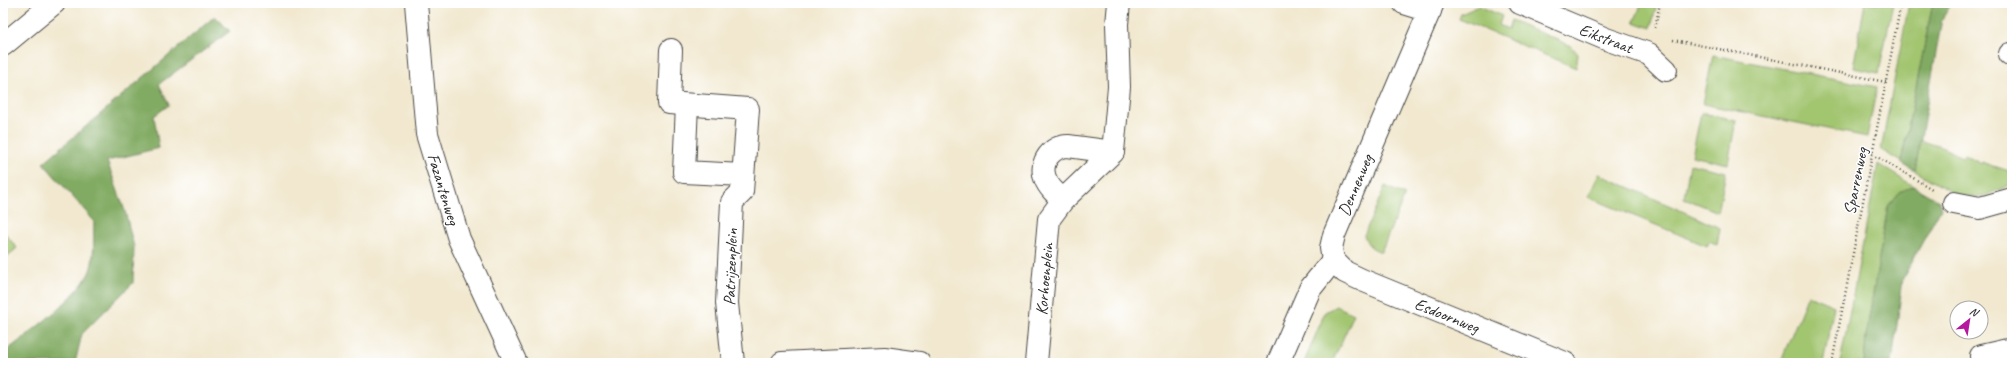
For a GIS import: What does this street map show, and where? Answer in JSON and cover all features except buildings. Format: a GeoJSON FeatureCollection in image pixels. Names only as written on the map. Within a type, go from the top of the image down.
{"type":"FeatureCollection","features":[{"type":"Feature","properties":{"kind":"street"},"geometry":{"type":"LineString","coordinates":[[3,45],[54,3]]}},
{"type":"Feature","properties":{"kind":"street","name":"Fazantenweg"},"geometry":{"type":"LineString","coordinates":[[416,3],[427,134],[459,239],[516,363]]}},
{"type":"Feature","properties":{"kind":"street"},"geometry":{"type":"LineString","coordinates":[[1063,200],[1048,185],[1043,170],[1045,160],[1054,150],[1062,146],[1068,146],[1113,152],[1119,87],[1117,24],[1119,3]]}},
{"type":"Feature","properties":{"kind":"street"},"geometry":{"type":"LineString","coordinates":[[1404,3],[1431,7]]}},
{"type":"Feature","properties":{"kind":"street","name":"Eikstraat"},"geometry":{"type":"LineString","coordinates":[[1520,3],[1606,39],[1649,54],[1666,70]]}},
{"type":"Feature","properties":{"kind":"street","name":"Dennenweg"},"geometry":{"type":"LineString","coordinates":[[1334,260],[1331,248],[1334,235],[1431,7]]}},
{"type":"Feature","properties":{"kind":"street","name":"Patrijzenplein"},"geometry":{"type":"LineString","coordinates":[[671,50],[670,103],[748,109],[742,192],[732,202],[726,303],[733,363]]}},
{"type":"Feature","properties":{"kind":"street"},"geometry":{"type":"LineString","coordinates":[[687,105],[684,172],[743,175]]}},
{"type":"Feature","properties":{"kind":"street","name":"Korhoenplein"},"geometry":{"type":"LineString","coordinates":[[1036,363],[1049,218],[1063,200],[1113,152]]}},
{"type":"Feature","properties":{"kind":"street"},"geometry":{"type":"LineString","coordinates":[[1954,203],[1980,208],[2012,199]]}},
{"type":"Feature","properties":{"kind":"street"},"geometry":{"type":"LineString","coordinates":[[1278,363],[1310,290],[1334,260]]}},
{"type":"Feature","properties":{"kind":"street","name":"Esdoornweg"},"geometry":{"type":"LineString","coordinates":[[1334,260],[1345,272],[1362,280],[1565,363]]}},
{"type":"Feature","properties":{"kind":"street"},"geometry":{"type":"LineString","coordinates":[[1981,356],[2012,349]]}},
{"type":"Feature","properties":{"kind":"street"},"geometry":{"type":"LineString","coordinates":[[782,363],[884,358],[919,363]]}},
{"type":"Feature","properties":{"kind":"path","name":"Sparrenweg"},"geometry":{"type":"LineString","coordinates":[[1832,363],[1901,3]]}},
{"type":"Feature","properties":{"kind":"path"},"geometry":{"type":"LineString","coordinates":[[1667,39],[1886,82]]}},
{"type":"Feature","properties":{"kind":"path"},"geometry":{"type":"LineString","coordinates":[[1872,154],[1954,203]]}},
{"type":"Feature","properties":{"kind":"green space"},"geometry":{"type":"Polygon","coordinates":[[[1642,3],[1657,3],[1651,28],[1634,22],[1642,3]]]}},
{"type":"Feature","properties":{"kind":"green space"},"geometry":{"type":"Polygon","coordinates":[[[1865,3],[1893,3],[1879,73],[1853,68],[1865,3]]]}},
{"type":"Feature","properties":{"kind":"green space"},"geometry":{"type":"Polygon","coordinates":[[[1909,3],[1933,3],[1901,162],[1881,150],[1909,3]]]}},
{"type":"Feature","properties":{"kind":"green space"},"geometry":{"type":"Polygon","coordinates":[[[1933,3],[1952,3],[1942,19],[1915,171],[1901,162],[1933,3]]]}},
{"type":"Feature","properties":{"kind":"green space"},"geometry":{"type":"Polygon","coordinates":[[[1479,6],[1502,16],[1499,25],[1508,29],[1511,20],[1571,46],[1578,54],[1576,68],[1459,19],[1461,14],[1479,6]]]}},
{"type":"Feature","properties":{"kind":"green space"},"geometry":{"type":"Polygon","coordinates":[[[215,16],[230,31],[159,84],[169,105],[154,116],[159,148],[107,161],[125,211],[134,247],[133,283],[82,334],[75,363],[3,363],[3,354],[67,301],[87,277],[91,267],[94,221],[43,163],[215,16]]]}},
{"type":"Feature","properties":{"kind":"green space"},"geometry":{"type":"Polygon","coordinates":[[[1713,55],[1877,87],[1867,137],[1703,104],[1713,55]]]}},
{"type":"Feature","properties":{"kind":"green space"},"geometry":{"type":"Polygon","coordinates":[[[1701,113],[1736,120],[1728,164],[1692,156],[1701,113]]]}},
{"type":"Feature","properties":{"kind":"green space"},"geometry":{"type":"Polygon","coordinates":[[[1920,140],[1949,150],[1963,158],[1965,155],[1981,164],[1982,162],[2012,172],[2012,184],[1982,197],[1957,195],[1915,171],[1920,140]]]}},
{"type":"Feature","properties":{"kind":"green space"},"geometry":{"type":"Polygon","coordinates":[[[1690,164],[1726,172],[1718,212],[1684,198],[1690,164]]]}},
{"type":"Feature","properties":{"kind":"green space"},"geometry":{"type":"Polygon","coordinates":[[[1878,164],[1913,186],[1900,192],[1888,206],[1866,336],[1864,363],[1840,363],[1878,164]]]}},
{"type":"Feature","properties":{"kind":"green space"},"geometry":{"type":"Polygon","coordinates":[[[1599,174],[1720,228],[1717,245],[1710,241],[1707,246],[1588,197],[1599,174]]]}},
{"type":"Feature","properties":{"kind":"green space"},"geometry":{"type":"Polygon","coordinates":[[[1385,186],[1405,195],[1381,252],[1370,246],[1364,235],[1385,186]]]}},
{"type":"Feature","properties":{"kind":"green space"},"geometry":{"type":"Polygon","coordinates":[[[1913,186],[1939,201],[1941,208],[1903,278],[1892,363],[1864,363],[1866,336],[1888,206],[1900,192],[1913,186]]]}},
{"type":"Feature","properties":{"kind":"green space"},"geometry":{"type":"Polygon","coordinates":[[[3,231],[17,248],[3,260],[3,231]]]}},
{"type":"Feature","properties":{"kind":"green space"},"geometry":{"type":"Polygon","coordinates":[[[1808,295],[1834,306],[1823,363],[1780,363],[1808,295]]]}},
{"type":"Feature","properties":{"kind":"green space"},"geometry":{"type":"Polygon","coordinates":[[[1336,306],[1354,314],[1332,363],[1304,363],[1325,312],[1336,306]]]}}]}
